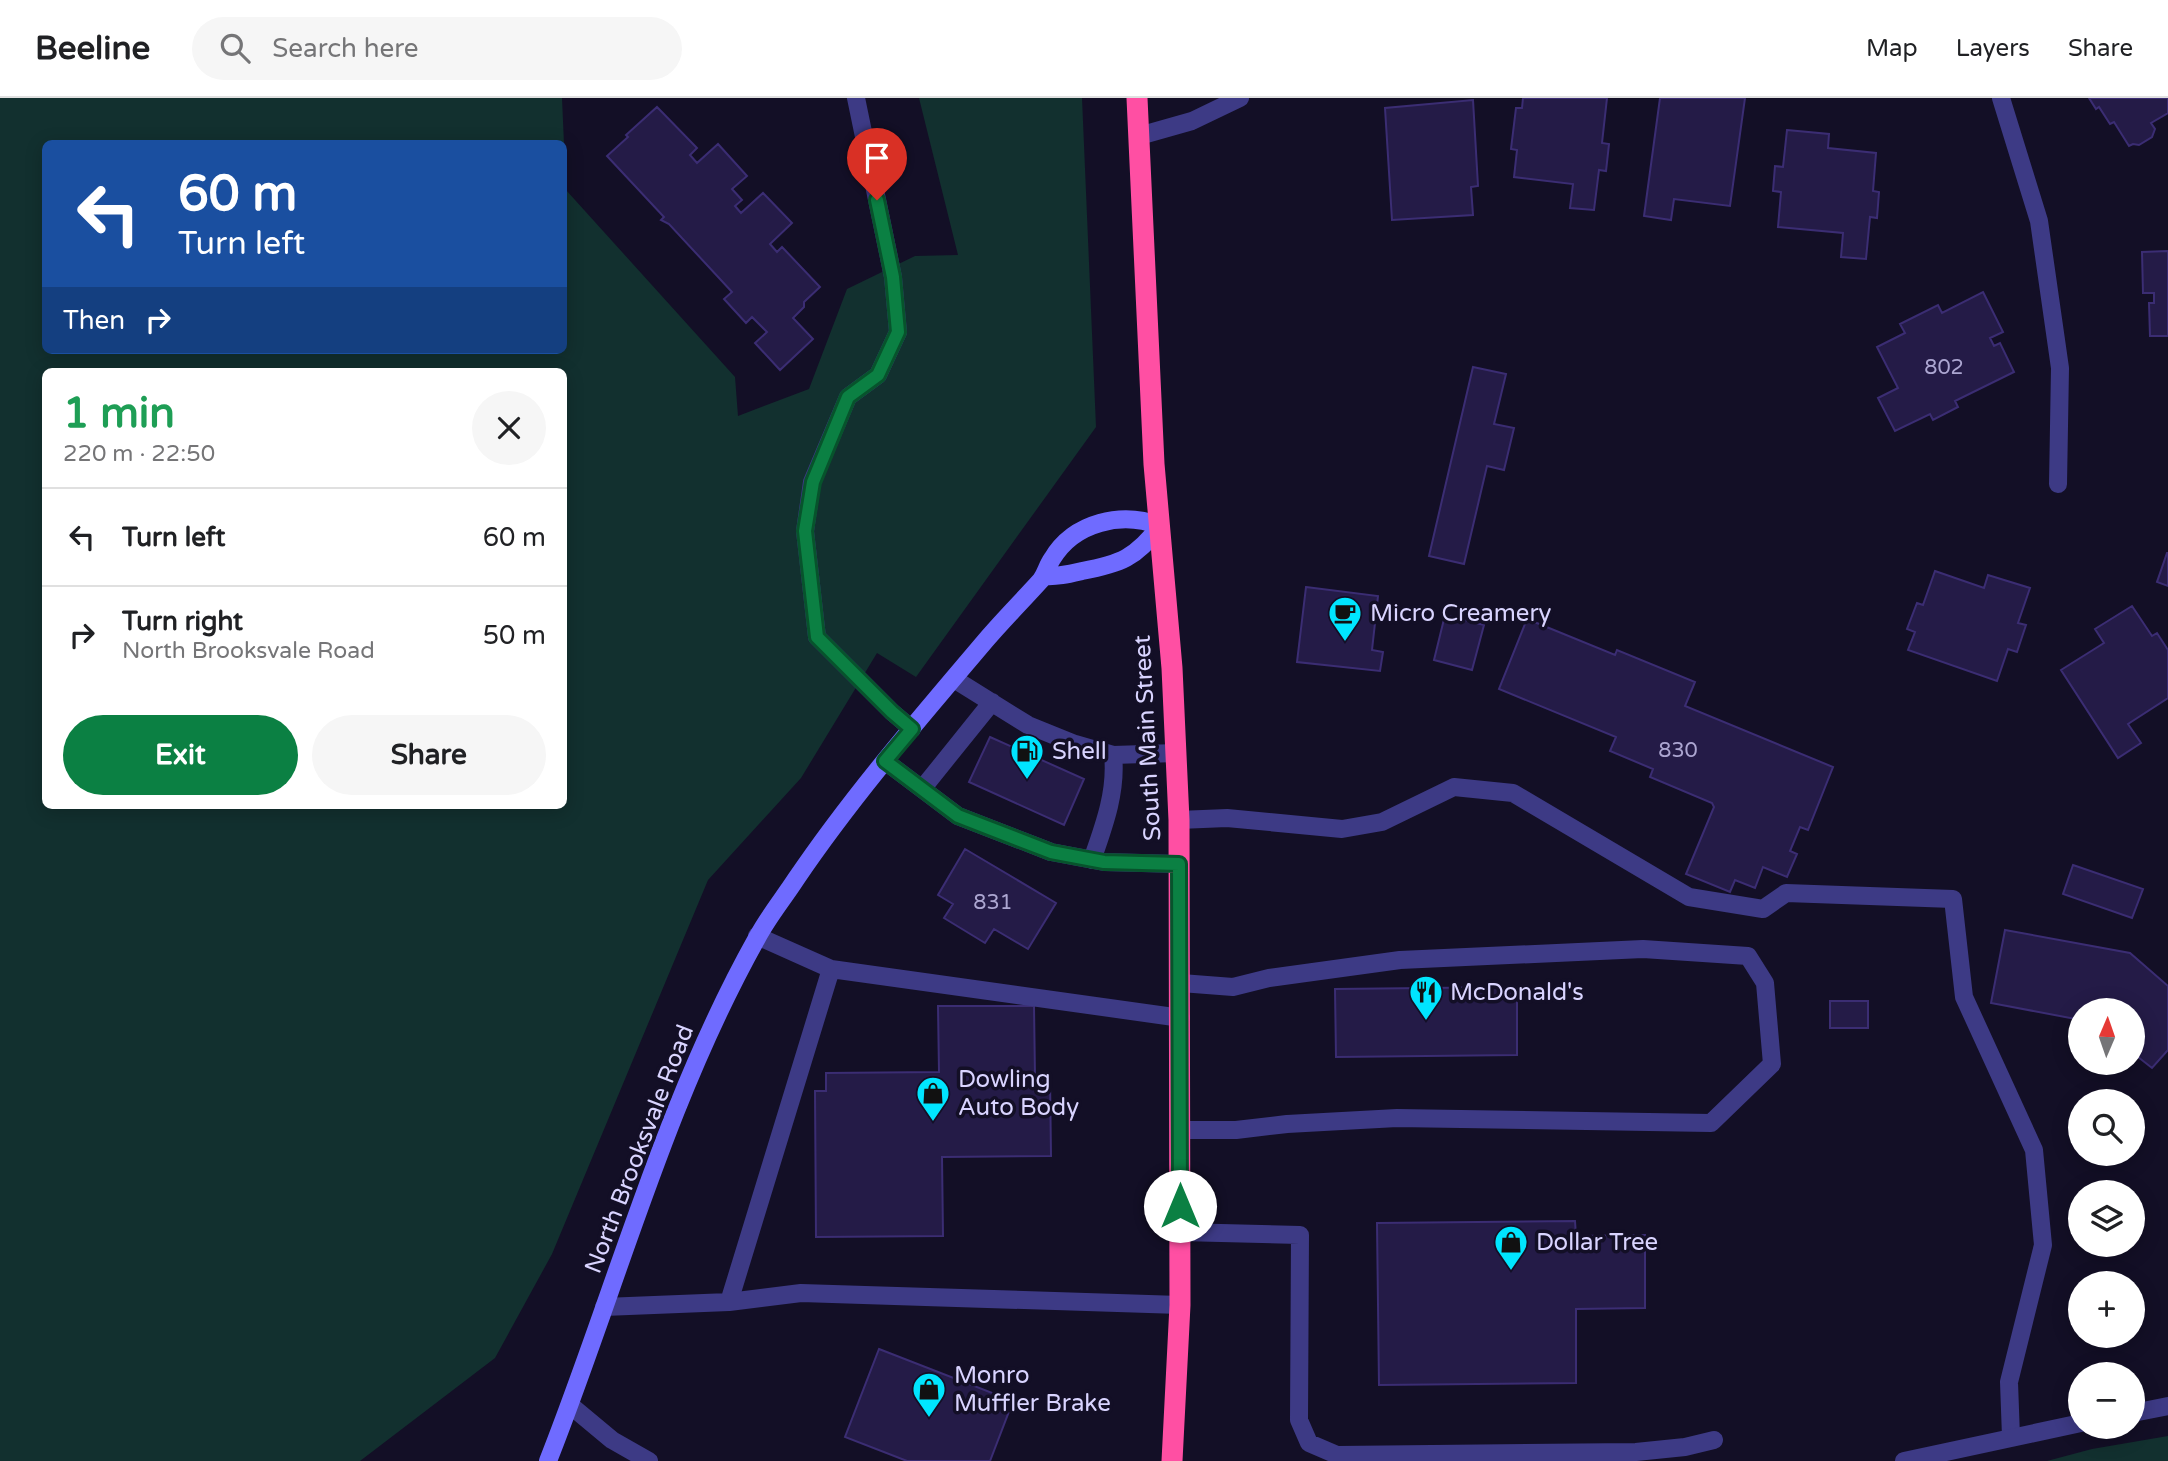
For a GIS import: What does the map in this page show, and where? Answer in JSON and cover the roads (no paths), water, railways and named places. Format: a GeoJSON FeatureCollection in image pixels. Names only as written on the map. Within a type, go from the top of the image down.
{"type":"FeatureCollection","features":[{"type":"Feature","properties":{"kind":"highway","name":"South Main Street"},"geometry":{"type":"LineString","coordinates":[[1137,98],[1154,464],[1172,668],[1179,820],[1180,1305],[1172,1461]]}},
{"type":"Feature","properties":{"kind":"main road","name":"North Brooksvale Road"},"geometry":{"type":"LineString","coordinates":[[548,1461],[691,1069],[757,936],[822,841],[885,761],[1009,613],[1044,576],[1052,559],[1066,541],[1091,526],[1113,519],[1143,520],[1160,526]]}},
{"type":"Feature","properties":{"kind":"main road"},"geometry":{"type":"LineString","coordinates":[[1044,576],[1055,577],[1116,564],[1134,555],[1160,526]]}},
{"type":"Feature","properties":{"kind":"street"},"geometry":{"type":"LineString","coordinates":[[856,98],[893,277],[898,332],[878,375],[848,397],[813,482],[805,531],[817,637],[912,729]]}},
{"type":"Feature","properties":{"kind":"street"},"geometry":{"type":"LineString","coordinates":[[1139,136],[1192,121],[1240,98]]}},
{"type":"Feature","properties":{"kind":"street"},"geometry":{"type":"LineString","coordinates":[[2001,98],[2039,221],[2060,368],[2058,484]]}},
{"type":"Feature","properties":{"kind":"street"},"geometry":{"type":"LineString","coordinates":[[954,679],[1028,725],[1075,744],[1113,755],[1176,753]]}},
{"type":"Feature","properties":{"kind":"street"},"geometry":{"type":"LineString","coordinates":[[922,789],[992,702]]}},
{"type":"Feature","properties":{"kind":"street"},"geometry":{"type":"LineString","coordinates":[[1092,860],[1111,799],[1115,769],[1113,755]]}},
{"type":"Feature","properties":{"kind":"street"},"geometry":{"type":"LineString","coordinates":[[885,761],[958,816],[1051,852],[1092,860],[1179,864]]}},
{"type":"Feature","properties":{"kind":"street"},"geometry":{"type":"LineString","coordinates":[[1179,820],[1227,818],[1342,829],[1382,822],[1454,787],[1513,793],[1689,897],[1763,909],[1786,893],[1953,899],[1964,997],[2034,1150],[2043,1245],[2009,1382],[2011,1437]]}},
{"type":"Feature","properties":{"kind":"street"},"geometry":{"type":"LineString","coordinates":[[757,936],[831,969],[1181,1018]]}},
{"type":"Feature","properties":{"kind":"street"},"geometry":{"type":"LineString","coordinates":[[1181,983],[1233,987],[1269,978],[1413,959],[1643,949],[1748,956],[1765,983],[1772,1063],[1711,1123],[1397,1118],[1287,1124],[1236,1130],[1181,1130]]}},
{"type":"Feature","properties":{"kind":"street"},"geometry":{"type":"LineString","coordinates":[[729,1302],[831,969]]}},
{"type":"Feature","properties":{"kind":"street"},"geometry":{"type":"LineString","coordinates":[[1180,1232],[1300,1235],[1299,1420],[1309,1443],[1337,1455],[1636,1452],[1685,1447],[1714,1440]]}},
{"type":"Feature","properties":{"kind":"street"},"geometry":{"type":"LineString","coordinates":[[604,1307],[729,1302],[801,1293],[1180,1305]]}},
{"type":"Feature","properties":{"kind":"street"},"geometry":{"type":"LineString","coordinates":[[570,1405],[612,1440],[649,1461]]}},
{"type":"Feature","properties":{"kind":"street"},"geometry":{"type":"LineString","coordinates":[[2145,1411],[2168,1406]]}},
{"type":"Feature","properties":{"kind":"street"},"geometry":{"type":"LineString","coordinates":[[1904,1461],[2068,1426]]}},
{"type":"Feature","properties":{"kind":"place","name":"Micro Creamery"},"geometry":{"type":"Point","coordinates":[1345,643]}},
{"type":"Feature","properties":{"kind":"place","name":"Shell"},"geometry":{"type":"Point","coordinates":[1027,781]}},
{"type":"Feature","properties":{"kind":"place","name":"McDonald's"},"geometry":{"type":"Point","coordinates":[1426,1022]}},
{"type":"Feature","properties":{"kind":"place","name":"Dowling Auto Body"},"geometry":{"type":"Point","coordinates":[933,1123]}},
{"type":"Feature","properties":{"kind":"place","name":"Dollar Tree"},"geometry":{"type":"Point","coordinates":[1511,1272]}},
{"type":"Feature","properties":{"kind":"place","name":"Monro Muffler Brake"},"geometry":{"type":"Point","coordinates":[929,1419]}}]}
